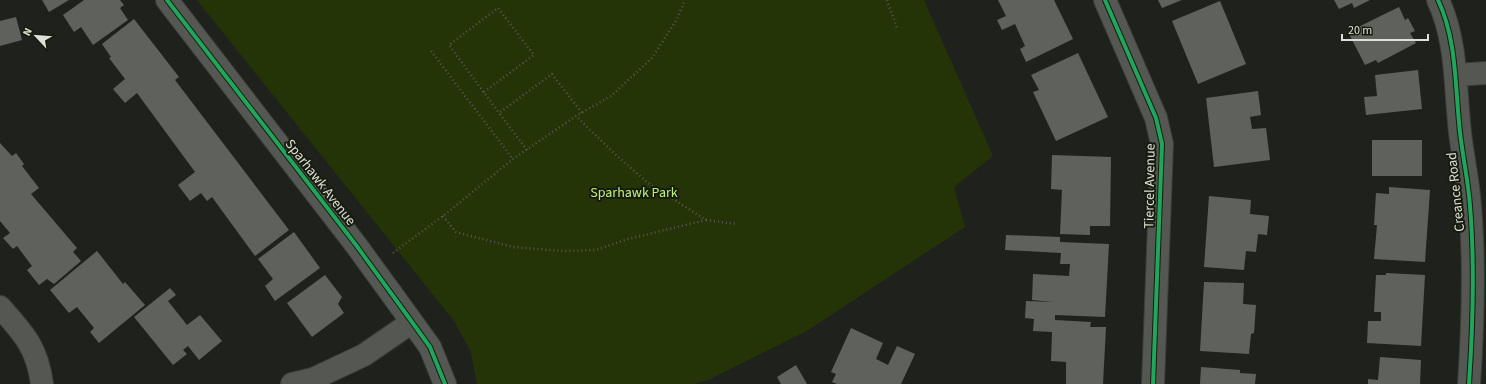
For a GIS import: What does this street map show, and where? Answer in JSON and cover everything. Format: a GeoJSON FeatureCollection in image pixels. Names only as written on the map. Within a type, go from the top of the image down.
{"type":"FeatureCollection","features":[{"type":"Feature","properties":{"kind":"street","name":"Sparhawk Avenue"},"geometry":{"type":"LineString","coordinates":[[167,0],[412,322],[430,347],[445,384]]}},
{"type":"Feature","properties":{"kind":"street","name":"Tiercel Avenue"},"geometry":{"type":"LineString","coordinates":[[1105,0],[1156,118],[1162,144],[1153,384]]}},
{"type":"Feature","properties":{"kind":"street","name":"Creance Road"},"geometry":{"type":"LineString","coordinates":[[1438,0],[1444,11],[1452,42],[1459,123],[1470,206],[1473,318],[1469,384]]}},
{"type":"Feature","properties":{"kind":"street"},"geometry":{"type":"LineString","coordinates":[[1456,75],[1486,73]]}},
{"type":"Feature","properties":{"kind":"street"},"geometry":{"type":"LineString","coordinates":[[0,307],[19,328],[34,350],[40,369],[42,384]]}},
{"type":"Feature","properties":{"kind":"street"},"geometry":{"type":"LineString","coordinates":[[292,384],[313,378],[364,356],[412,322]]}},
{"type":"Feature","properties":{"kind":"path"},"geometry":{"type":"LineString","coordinates":[[372,268],[443,216],[513,159],[576,116],[611,96],[652,58],[677,19],[685,0]]}},
{"type":"Feature","properties":{"kind":"path"},"geometry":{"type":"LineString","coordinates":[[887,0],[897,28]]}},
{"type":"Feature","properties":{"kind":"path"},"geometry":{"type":"LineString","coordinates":[[484,92],[534,56],[498,8],[449,45],[484,92],[528,150]]}},
{"type":"Feature","properties":{"kind":"path"},"geometry":{"type":"LineString","coordinates":[[431,51],[513,159]]}},
{"type":"Feature","properties":{"kind":"path"},"geometry":{"type":"LineString","coordinates":[[500,113],[552,74],[582,113]]}},
{"type":"Feature","properties":{"kind":"path"},"geometry":{"type":"LineString","coordinates":[[576,116],[616,156],[648,182],[706,220],[736,224]]}},
{"type":"Feature","properties":{"kind":"path"},"geometry":{"type":"LineString","coordinates":[[443,216],[456,232],[513,247],[563,251],[596,250],[628,239],[693,225],[706,220]]}},
{"type":"Feature","properties":{"kind":"green space","name":"Sparhawk Park"},"geometry":{"type":"Polygon","coordinates":[[[197,0],[924,0],[993,156],[954,187],[965,227],[805,332],[708,380],[694,384],[477,384],[471,352],[454,321],[197,0]]]}},
{"type":"Feature","properties":{"kind":"building"},"geometry":{"type":"Polygon","coordinates":[[[42,0],[69,0],[49,12],[42,0]]]}},
{"type":"Feature","properties":{"kind":"building"},"geometry":{"type":"Polygon","coordinates":[[[84,0],[120,0],[124,5],[120,8],[128,20],[93,45],[81,27],[74,32],[63,15],[84,0]]]}},
{"type":"Feature","properties":{"kind":"building"},"geometry":{"type":"Polygon","coordinates":[[[998,0],[1054,0],[1073,39],[1026,62],[1020,49],[1025,46],[1015,24],[1002,30],[997,20],[1006,16],[998,0]]]}},
{"type":"Feature","properties":{"kind":"building"},"geometry":{"type":"Polygon","coordinates":[[[1158,0],[1182,0],[1162,8],[1158,0]]]}},
{"type":"Feature","properties":{"kind":"building"},"geometry":{"type":"Polygon","coordinates":[[[1334,0],[1370,0],[1354,8],[1352,3],[1339,9],[1334,0]]]}},
{"type":"Feature","properties":{"kind":"building"},"geometry":{"type":"Polygon","coordinates":[[[1220,1],[1246,64],[1198,84],[1172,21],[1220,1]]]}},
{"type":"Feature","properties":{"kind":"building"},"geometry":{"type":"Polygon","coordinates":[[[1399,7],[1405,20],[1408,18],[1415,31],[1410,33],[1416,43],[1378,63],[1376,60],[1365,65],[1348,32],[1399,7]]]}},
{"type":"Feature","properties":{"kind":"building"},"geometry":{"type":"Polygon","coordinates":[[[16,17],[22,40],[0,46],[0,21],[16,17]]]}},
{"type":"Feature","properties":{"kind":"building"},"geometry":{"type":"Polygon","coordinates":[[[134,19],[179,77],[175,80],[289,230],[255,256],[212,197],[207,201],[201,193],[190,201],[178,185],[195,172],[137,93],[125,103],[113,89],[125,79],[109,58],[111,57],[102,44],[134,19]]]}},
{"type":"Feature","properties":{"kind":"building"},"geometry":{"type":"Polygon","coordinates":[[[1078,53],[1108,117],[1056,141],[1033,92],[1039,90],[1031,75],[1078,53]]]}},
{"type":"Feature","properties":{"kind":"building"},"geometry":{"type":"Polygon","coordinates":[[[1418,70],[1422,109],[1366,115],[1364,97],[1377,96],[1375,75],[1418,70]]]}},
{"type":"Feature","properties":{"kind":"building"},"geometry":{"type":"Polygon","coordinates":[[[1258,91],[1261,115],[1250,117],[1252,129],[1266,128],[1270,160],[1214,167],[1206,98],[1258,91]]]}},
{"type":"Feature","properties":{"kind":"building"},"geometry":{"type":"Polygon","coordinates":[[[1372,140],[1422,140],[1422,176],[1372,176],[1372,140]]]}},
{"type":"Feature","properties":{"kind":"building"},"geometry":{"type":"Polygon","coordinates":[[[0,143],[12,156],[16,153],[24,164],[22,166],[39,188],[31,194],[77,248],[73,252],[81,261],[54,284],[47,279],[39,285],[27,270],[32,266],[17,246],[13,249],[3,238],[10,233],[0,221],[0,143]]]}},
{"type":"Feature","properties":{"kind":"building"},"geometry":{"type":"Polygon","coordinates":[[[1052,155],[1111,157],[1110,226],[1090,226],[1090,235],[1060,234],[1062,190],[1051,189],[1052,155]]]}},
{"type":"Feature","properties":{"kind":"building"},"geometry":{"type":"Polygon","coordinates":[[[1389,187],[1430,190],[1425,262],[1374,259],[1377,225],[1374,225],[1376,193],[1389,194],[1389,187]]]}},
{"type":"Feature","properties":{"kind":"building"},"geometry":{"type":"Polygon","coordinates":[[[1209,196],[1251,200],[1250,214],[1269,216],[1267,235],[1258,234],[1256,252],[1246,251],[1244,270],[1204,267],[1209,196]]]}},
{"type":"Feature","properties":{"kind":"building"},"geometry":{"type":"Polygon","coordinates":[[[294,232],[320,268],[275,301],[265,286],[273,279],[258,259],[294,232]]]}},
{"type":"Feature","properties":{"kind":"building"},"geometry":{"type":"Polygon","coordinates":[[[1006,235],[1060,237],[1060,242],[1109,244],[1105,317],[1055,315],[1055,320],[1091,322],[1090,327],[1106,327],[1103,384],[1066,384],[1066,362],[1051,361],[1052,332],[1033,331],[1034,319],[1025,318],[1026,301],[1054,302],[1032,300],[1033,274],[1069,276],[1070,264],[1060,264],[1061,253],[1005,250],[1006,235]]]}},
{"type":"Feature","properties":{"kind":"building"},"geometry":{"type":"Polygon","coordinates":[[[97,251],[123,284],[125,282],[145,305],[99,343],[90,332],[94,328],[77,307],[69,313],[50,290],[97,251]]]}},
{"type":"Feature","properties":{"kind":"building"},"geometry":{"type":"Polygon","coordinates":[[[1386,273],[1425,275],[1421,346],[1367,343],[1368,321],[1381,321],[1381,312],[1374,312],[1376,275],[1386,275],[1386,273]]]}},
{"type":"Feature","properties":{"kind":"building"},"geometry":{"type":"Polygon","coordinates":[[[325,275],[342,297],[338,304],[344,313],[312,337],[287,303],[325,275]]]}},
{"type":"Feature","properties":{"kind":"building"},"geometry":{"type":"Polygon","coordinates":[[[1204,282],[1244,283],[1243,304],[1256,305],[1254,333],[1251,334],[1249,354],[1200,351],[1204,282]]]}},
{"type":"Feature","properties":{"kind":"building"},"geometry":{"type":"Polygon","coordinates":[[[170,288],[176,295],[168,301],[187,325],[200,315],[222,341],[199,360],[188,346],[183,350],[187,354],[173,365],[134,317],[170,288]]]}},
{"type":"Feature","properties":{"kind":"building"},"geometry":{"type":"Polygon","coordinates":[[[851,328],[883,343],[876,359],[888,365],[897,346],[915,354],[901,384],[837,384],[832,382],[836,374],[831,372],[851,328]]]}},
{"type":"Feature","properties":{"kind":"building"},"geometry":{"type":"Polygon","coordinates":[[[1380,357],[1421,360],[1420,384],[1368,384],[1368,379],[1378,380],[1380,357]]]}},
{"type":"Feature","properties":{"kind":"building"},"geometry":{"type":"Polygon","coordinates":[[[796,365],[807,384],[781,384],[777,377],[796,365]]]}},
{"type":"Feature","properties":{"kind":"building"},"geometry":{"type":"Polygon","coordinates":[[[1201,367],[1240,370],[1240,373],[1256,374],[1255,384],[1200,384],[1201,367]]]}},
{"type":"Feature","properties":{"kind":"cycle path"},"geometry":{"type":"LineString","coordinates":[[167,0],[356,245],[412,322],[430,347],[445,384]]}},
{"type":"Feature","properties":{"kind":"cycle path"},"geometry":{"type":"LineString","coordinates":[[1105,0],[1156,118],[1162,144],[1153,384]]}},
{"type":"Feature","properties":{"kind":"cycle path"},"geometry":{"type":"LineString","coordinates":[[1438,0],[1444,14],[1452,44],[1460,132],[1468,185],[1472,228],[1473,295],[1469,384]]}}]}
